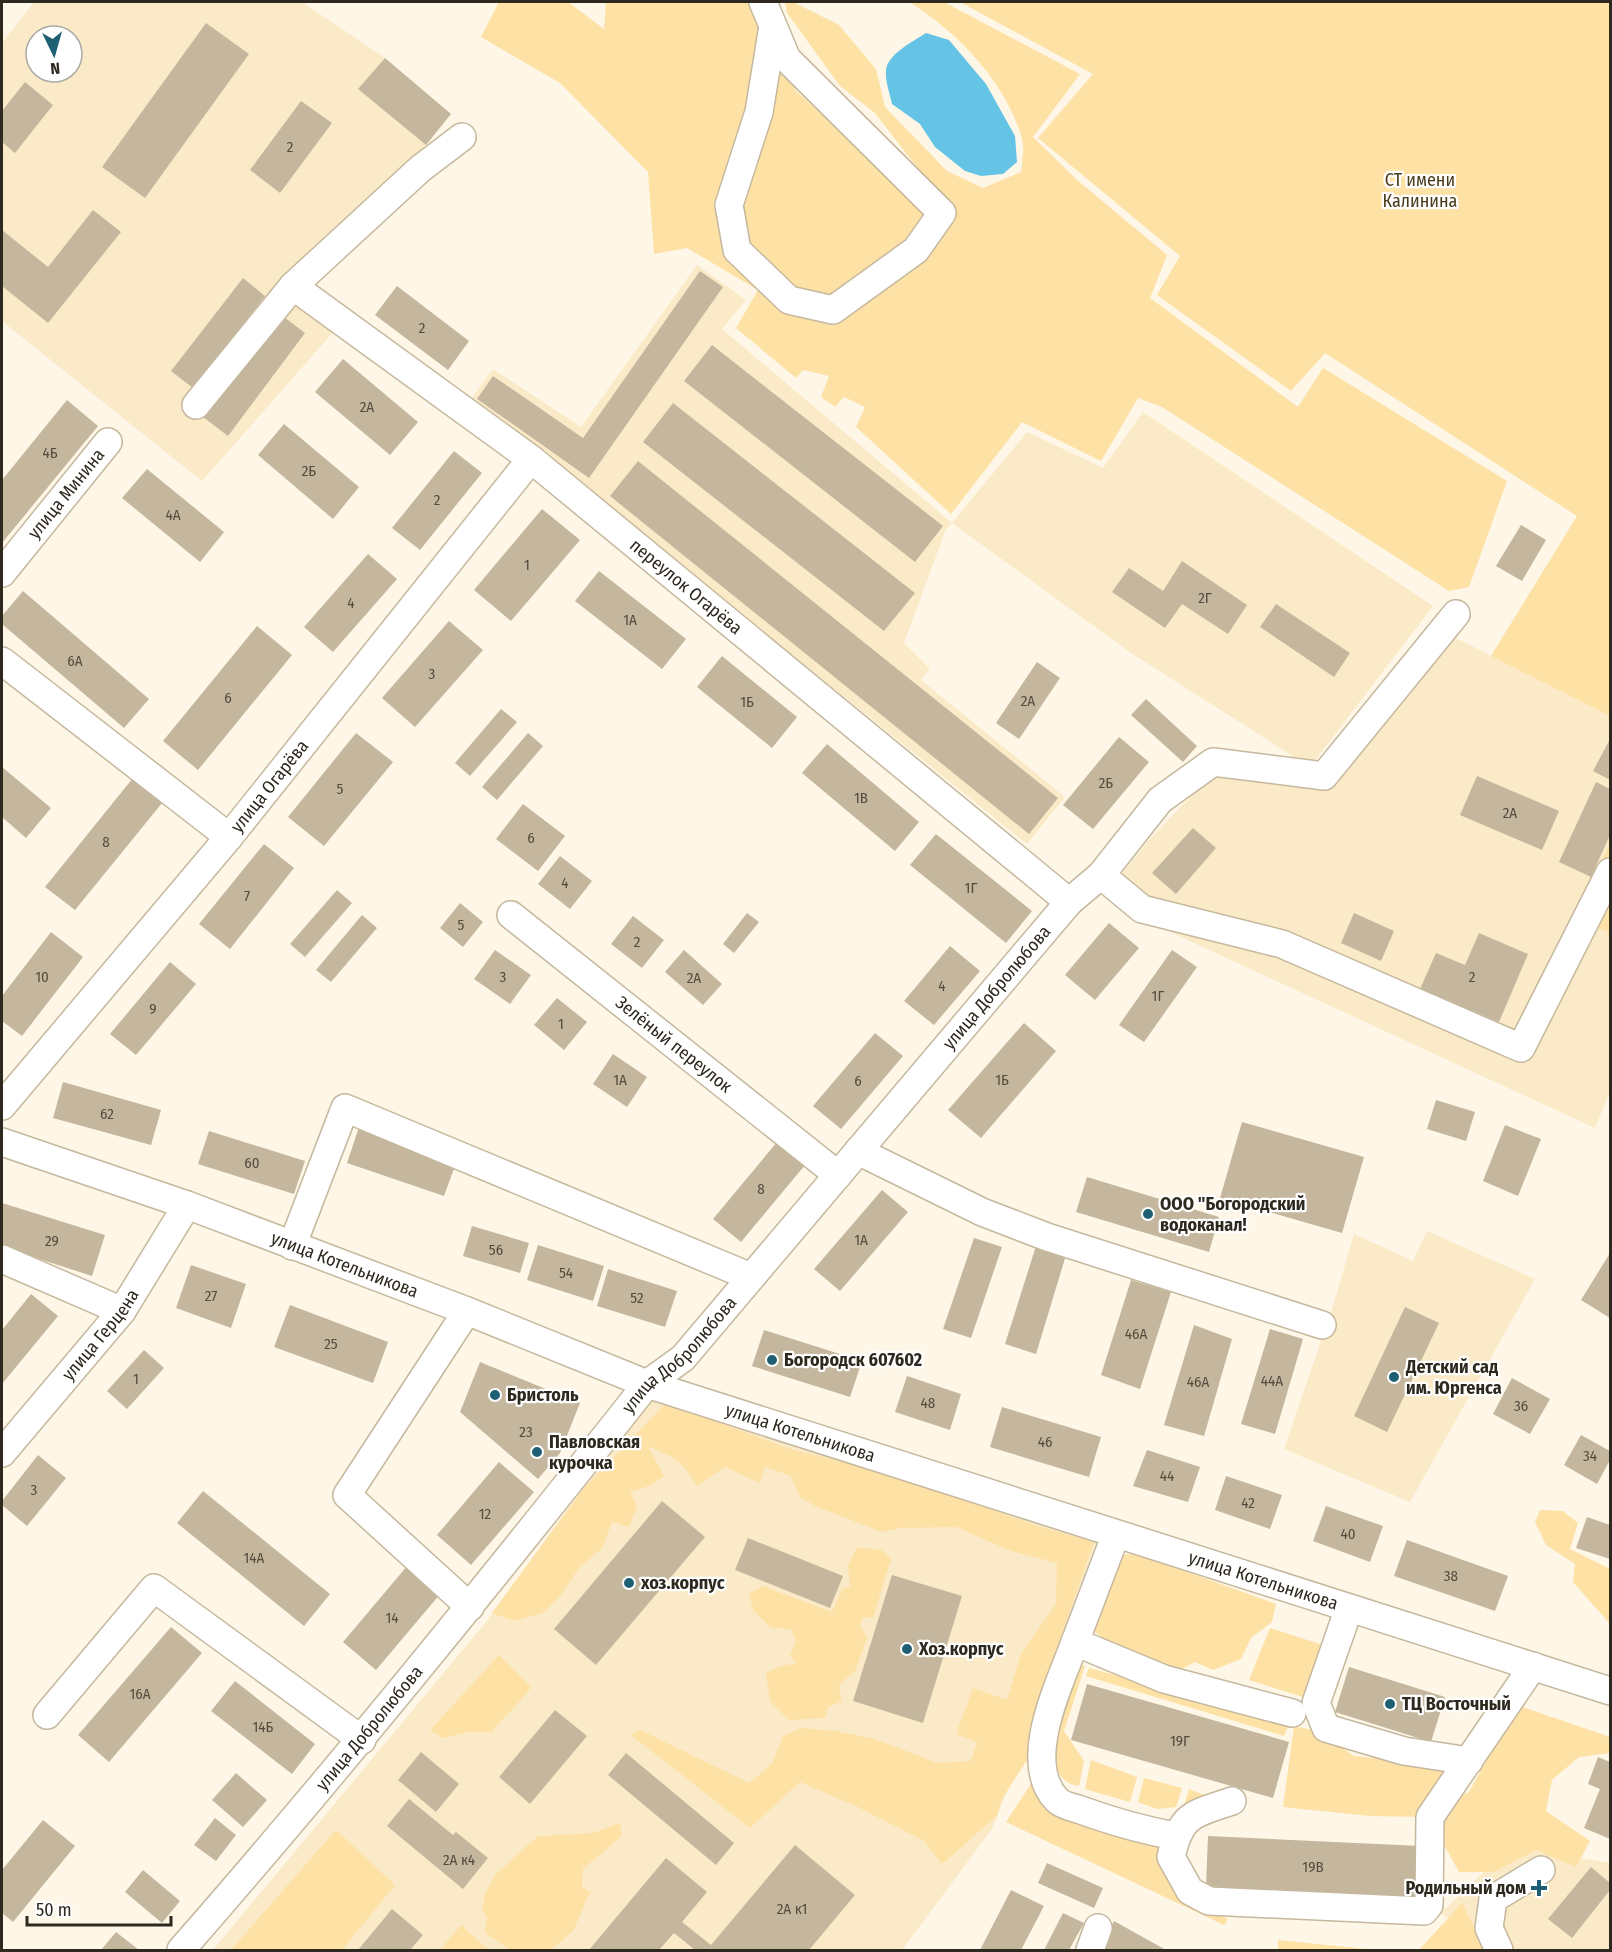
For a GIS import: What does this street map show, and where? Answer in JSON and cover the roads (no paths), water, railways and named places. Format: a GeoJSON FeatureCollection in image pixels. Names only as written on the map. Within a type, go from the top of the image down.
{"type":"FeatureCollection","features":[{"type":"Feature","properties":{"kind":"street"},"geometry":{"type":"LineString","coordinates":[[763,2],[787,59],[942,213],[916,250],[832,310],[789,300],[737,250],[729,205],[759,112],[773,26]]}},
{"type":"Feature","properties":{"kind":"street"},"geometry":{"type":"LineString","coordinates":[[196,405],[293,286],[420,169],[462,137]]}},
{"type":"Feature","properties":{"kind":"street","name":"переулок Огарёва"},"geometry":{"type":"LineString","coordinates":[[293,286],[531,459],[1069,902]]}},
{"type":"Feature","properties":{"kind":"street","name":"улица Минина"},"geometry":{"type":"LineString","coordinates":[[2,573],[108,442]]}},
{"type":"Feature","properties":{"kind":"street","name":"улица Огарёва"},"geometry":{"type":"LineString","coordinates":[[2,1106],[229,837],[531,459]]}},
{"type":"Feature","properties":{"kind":"street","name":"улица Добролюбова"},"geometry":{"type":"LineString","coordinates":[[182,1950],[362,1740],[646,1384],[683,1358],[1069,902],[1101,875],[1160,800],[1213,762],[1324,776],[1456,614]]}},
{"type":"Feature","properties":{"kind":"street"},"geometry":{"type":"LineString","coordinates":[[2,662],[229,837]]}},
{"type":"Feature","properties":{"kind":"street"},"geometry":{"type":"LineString","coordinates":[[1101,875],[1142,909],[1282,944],[1521,1048],[1611,872]]}},
{"type":"Feature","properties":{"kind":"street","name":"Зелёный переулок"},"geometry":{"type":"LineString","coordinates":[[511,915],[838,1175]]}},
{"type":"Feature","properties":{"kind":"street"},"geometry":{"type":"LineString","coordinates":[[292,1246],[345,1108],[751,1277]]}},
{"type":"Feature","properties":{"kind":"street","name":"улица Котельникова"},"geometry":{"type":"LineString","coordinates":[[2,1142],[187,1205],[467,1311],[646,1384],[1611,1691]]}},
{"type":"Feature","properties":{"kind":"street"},"geometry":{"type":"LineString","coordinates":[[858,1151],[982,1212],[1047,1237],[1322,1324]]}},
{"type":"Feature","properties":{"kind":"street","name":"улица Герцена"},"geometry":{"type":"LineString","coordinates":[[2,1454],[122,1311],[187,1205]]}},
{"type":"Feature","properties":{"kind":"street"},"geometry":{"type":"LineString","coordinates":[[2,1259],[122,1311]]}},
{"type":"Feature","properties":{"kind":"street"},"geometry":{"type":"LineString","coordinates":[[467,1311],[347,1495],[470,1607]]}},
{"type":"Feature","properties":{"kind":"street"},"geometry":{"type":"LineString","coordinates":[[1116,1534],[1050,1710],[1040,1754],[1047,1785],[1058,1802],[1127,1827],[1176,1836]]}},
{"type":"Feature","properties":{"kind":"street"},"geometry":{"type":"LineString","coordinates":[[47,1715],[154,1588],[362,1740]]}},
{"type":"Feature","properties":{"kind":"street"},"geometry":{"type":"LineString","coordinates":[[1348,1608],[1316,1703],[1326,1728],[1404,1751],[1469,1761]]}},
{"type":"Feature","properties":{"kind":"street"},"geometry":{"type":"LineString","coordinates":[[1075,1642],[1164,1679],[1293,1713]]}},
{"type":"Feature","properties":{"kind":"street"},"geometry":{"type":"LineString","coordinates":[[1232,1801],[1191,1815],[1176,1836],[1172,1857],[1190,1891],[1209,1901],[1424,1911],[1429,1905],[1430,1817],[1533,1666]]}},
{"type":"Feature","properties":{"kind":"street"},"geometry":{"type":"LineString","coordinates":[[1499,1950],[1489,1928],[1493,1899],[1541,1870]]}},
{"type":"Feature","properties":{"kind":"water"},"geometry":{"type":"Polygon","coordinates":[[[926,33],[949,40],[986,84],[1015,136],[1017,162],[1003,174],[981,176],[965,171],[935,147],[920,124],[892,104],[886,79],[888,65],[896,54],[926,33]]]}},
{"type":"Feature","properties":{"kind":"place","name":"ООО \"Богородский водоканал!"},"geometry":{"type":"Point","coordinates":[1148,1214]}},
{"type":"Feature","properties":{"kind":"place","name":"Богородск 607602"},"geometry":{"type":"Point","coordinates":[772,1360]}},
{"type":"Feature","properties":{"kind":"place","name":"Детский сад им. Юргенса"},"geometry":{"type":"Point","coordinates":[1394,1377]}},
{"type":"Feature","properties":{"kind":"place","name":"Бристоль"},"geometry":{"type":"Point","coordinates":[495,1395]}},
{"type":"Feature","properties":{"kind":"place","name":"Павловская курочка"},"geometry":{"type":"Point","coordinates":[537,1452]}},
{"type":"Feature","properties":{"kind":"place","name":"хоз.корпус"},"geometry":{"type":"Point","coordinates":[629,1583]}},
{"type":"Feature","properties":{"kind":"place","name":"Хоз.корпус"},"geometry":{"type":"Point","coordinates":[907,1649]}},
{"type":"Feature","properties":{"kind":"place","name":"ТЦ Восточный"},"geometry":{"type":"Point","coordinates":[1390,1704]}},
{"type":"Feature","properties":{"kind":"place","name":"Родильный дом"},"geometry":{"type":"Point","coordinates":[1539,1888]}},
{"type":"Feature","properties":{"kind":"park label","name":"СТ имени Калинина"},"geometry":{"type":"Point","coordinates":[1420,190]}}]}
